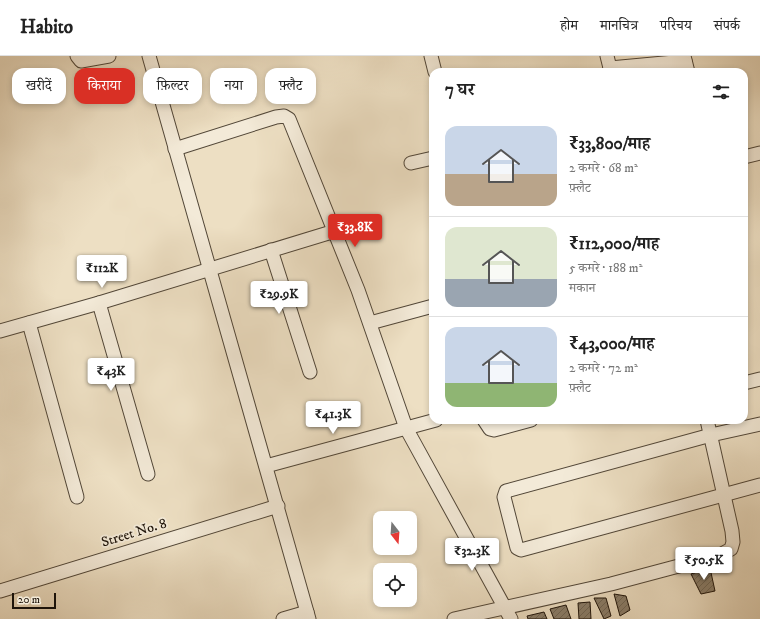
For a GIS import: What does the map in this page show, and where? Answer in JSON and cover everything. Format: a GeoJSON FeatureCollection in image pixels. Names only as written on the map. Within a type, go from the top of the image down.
{"type":"FeatureCollection","features":[{"type":"Feature","properties":{"kind":"street"},"geometry":{"type":"LineString","coordinates":[[77,56],[81,61],[109,56]]}},
{"type":"Feature","properties":{"kind":"street"},"geometry":{"type":"LineString","coordinates":[[149,56],[308,616],[283,619]]}},
{"type":"Feature","properties":{"kind":"street"},"geometry":{"type":"LineString","coordinates":[[431,56],[434,68]]}},
{"type":"Feature","properties":{"kind":"street"},"geometry":{"type":"LineString","coordinates":[[609,65],[686,63]]}},
{"type":"Feature","properties":{"kind":"street"},"geometry":{"type":"LineString","coordinates":[[175,149],[276,117],[284,116],[289,119],[335,231],[370,323],[406,428],[511,619]]}},
{"type":"Feature","properties":{"kind":"street"},"geometry":{"type":"LineString","coordinates":[[748,156],[760,153]]}},
{"type":"Feature","properties":{"kind":"street"},"geometry":{"type":"LineString","coordinates":[[411,164],[429,160]]}},
{"type":"Feature","properties":{"kind":"street"},"geometry":{"type":"LineString","coordinates":[[0,331],[98,303],[335,231]]}},
{"type":"Feature","properties":{"kind":"street"},"geometry":{"type":"LineString","coordinates":[[271,250],[310,372]]}},
{"type":"Feature","properties":{"kind":"street"},"geometry":{"type":"LineString","coordinates":[[98,303],[148,474]]}},
{"type":"Feature","properties":{"kind":"street"},"geometry":{"type":"LineString","coordinates":[[370,323],[429,307]]}},
{"type":"Feature","properties":{"kind":"street"},"geometry":{"type":"LineString","coordinates":[[29,323],[77,496]]}},
{"type":"Feature","properties":{"kind":"street"},"geometry":{"type":"LineString","coordinates":[[748,382],[760,379]]}},
{"type":"Feature","properties":{"kind":"street"},"geometry":{"type":"LineString","coordinates":[[266,466],[429,422]]}},
{"type":"Feature","properties":{"kind":"street"},"geometry":{"type":"LineString","coordinates":[[487,424],[490,429],[494,430],[516,424]]}},
{"type":"Feature","properties":{"kind":"street"},"geometry":{"type":"LineString","coordinates":[[454,619],[611,584],[720,555],[731,549],[733,542],[708,424]]}},
{"type":"Feature","properties":{"kind":"street"},"geometry":{"type":"LineString","coordinates":[[760,424],[711,435],[506,491],[504,497],[517,548],[521,550],[760,485]]}},
{"type":"Feature","properties":{"kind":"street","name":"Street No. 8"},"geometry":{"type":"LineString","coordinates":[[0,591],[278,506]]}},
{"type":"Feature","properties":{"kind":"building"},"geometry":{"type":"Polygon","coordinates":[[[710,568],[715,591],[701,594],[691,574],[710,568]]]}},
{"type":"Feature","properties":{"kind":"building"},"geometry":{"type":"Polygon","coordinates":[[[614,594],[626,596],[630,610],[620,616],[614,594]]]}},
{"type":"Feature","properties":{"kind":"building"},"geometry":{"type":"Polygon","coordinates":[[[594,598],[606,598],[611,616],[604,619],[594,598]]]}},
{"type":"Feature","properties":{"kind":"building"},"geometry":{"type":"Polygon","coordinates":[[[590,602],[591,619],[579,619],[578,603],[590,602]]]}},
{"type":"Feature","properties":{"kind":"building"},"geometry":{"type":"Polygon","coordinates":[[[566,605],[571,619],[554,619],[550,609],[566,605]]]}},
{"type":"Feature","properties":{"kind":"building"},"geometry":{"type":"Polygon","coordinates":[[[544,612],[547,619],[528,619],[527,616],[544,612]]]}}]}
